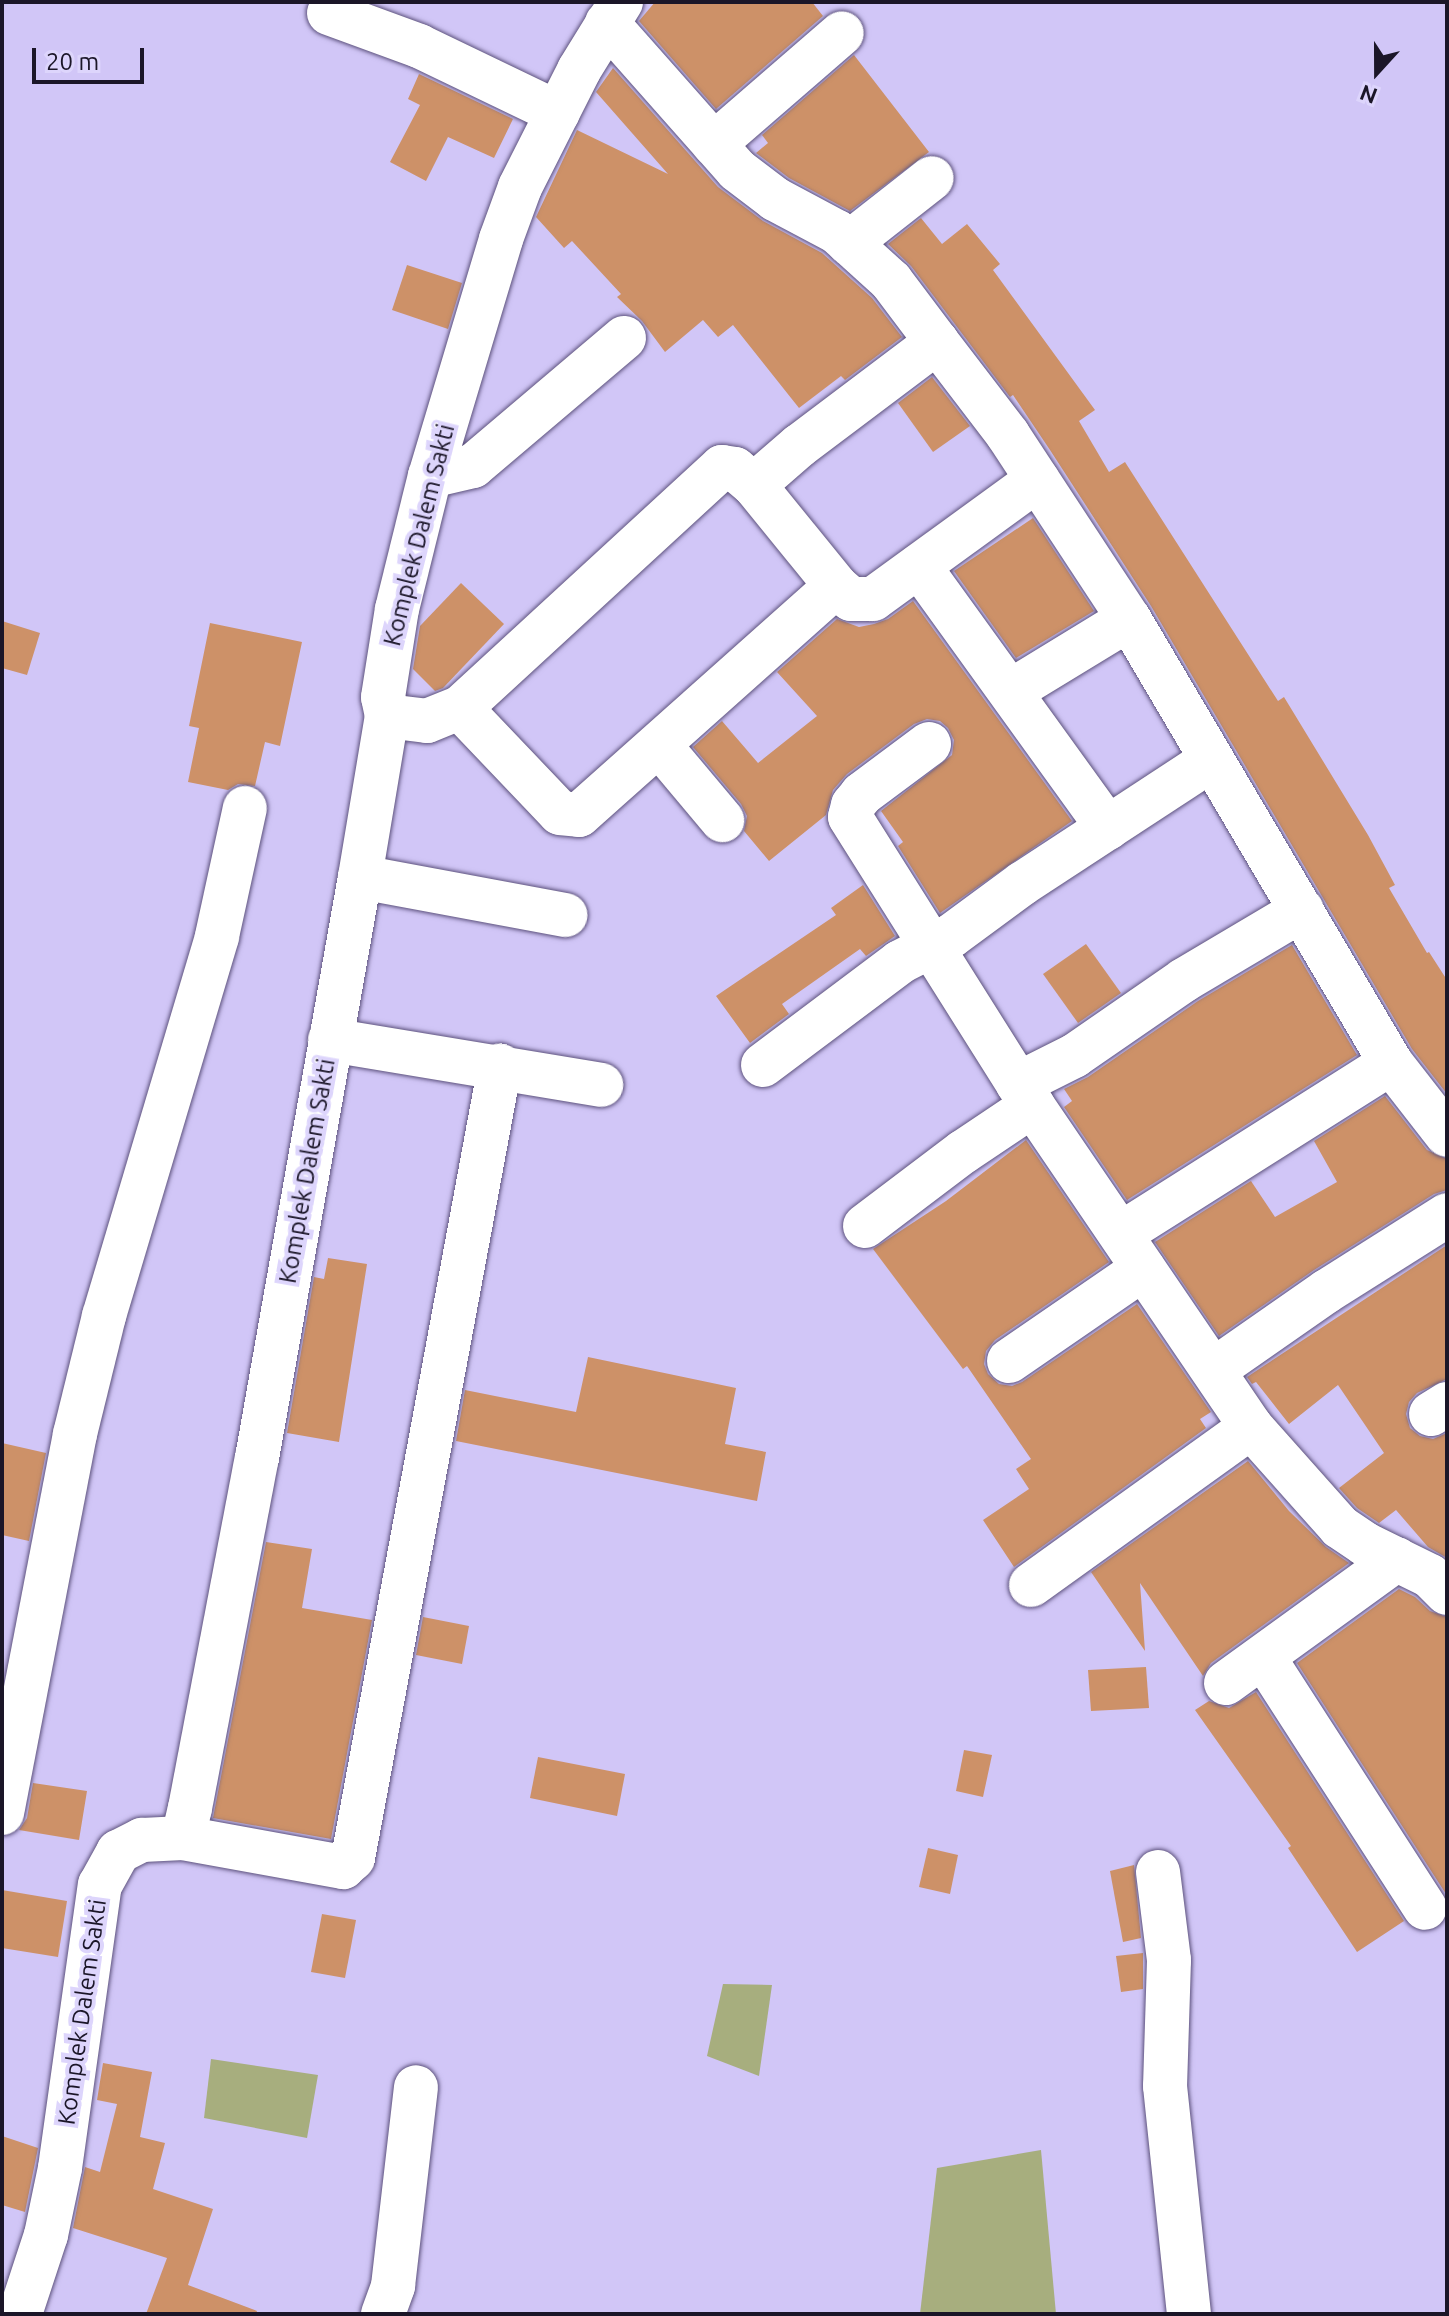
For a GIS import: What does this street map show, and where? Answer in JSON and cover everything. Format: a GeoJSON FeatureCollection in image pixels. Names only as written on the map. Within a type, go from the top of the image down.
{"type":"FeatureCollection","features":[{"type":"Feature","properties":{"kind":"street"},"geometry":{"type":"LineString","coordinates":[[329,13],[419,46],[558,113]]}},
{"type":"Feature","properties":{"kind":"street","name":"Komplek Dalem Sakti"},"geometry":{"type":"LineString","coordinates":[[20,2314],[46,2235],[60,2168],[100,1885],[118,1852],[142,1840],[183,1838],[257,1458],[360,877],[387,716],[383,697],[397,609],[430,476],[501,239],[520,187],[614,13]]}},
{"type":"Feature","properties":{"kind":"street"},"geometry":{"type":"LineString","coordinates":[[614,13],[714,144],[756,186],[849,243],[891,281],[1008,435],[1129,619],[1391,1063],[1447,1135]]}},
{"type":"Feature","properties":{"kind":"street"},"geometry":{"type":"LineString","coordinates":[[714,144],[842,33]]}},
{"type":"Feature","properties":{"kind":"street"},"geometry":{"type":"LineString","coordinates":[[849,243],[932,178]]}},
{"type":"Feature","properties":{"kind":"street"},"geometry":{"type":"LineString","coordinates":[[430,476],[473,466],[624,338]]}},
{"type":"Feature","properties":{"kind":"street"},"geometry":{"type":"LineString","coordinates":[[754,485],[799,446],[937,342]]}},
{"type":"Feature","properties":{"kind":"street"},"geometry":{"type":"LineString","coordinates":[[387,716],[427,721],[460,708],[722,467],[735,469],[754,485],[836,586],[851,599],[873,599],[1037,480]]}},
{"type":"Feature","properties":{"kind":"street"},"geometry":{"type":"LineString","coordinates":[[919,566],[1108,828]]}},
{"type":"Feature","properties":{"kind":"street"},"geometry":{"type":"LineString","coordinates":[[460,708],[560,813],[579,815],[836,586]]}},
{"type":"Feature","properties":{"kind":"street"},"geometry":{"type":"LineString","coordinates":[[1011,691],[1129,619]]}},
{"type":"Feature","properties":{"kind":"street"},"geometry":{"type":"LineString","coordinates":[[929,744],[862,794],[853,805],[850,817],[934,945],[1025,1095],[1215,1369],[1251,1427],[1340,1527],[1365,1544],[1430,1576],[1447,1593]]}},
{"type":"Feature","properties":{"kind":"street"},"geometry":{"type":"LineString","coordinates":[[660,746],[722,820]]}},
{"type":"Feature","properties":{"kind":"street"},"geometry":{"type":"LineString","coordinates":[[763,1065],[900,962],[934,945],[1211,760]]}},
{"type":"Feature","properties":{"kind":"street"},"geometry":{"type":"LineString","coordinates":[[2,1813],[75,1434],[104,1316],[217,936],[245,808]]}},
{"type":"Feature","properties":{"kind":"street"},"geometry":{"type":"LineString","coordinates":[[360,877],[566,915]]}},
{"type":"Feature","properties":{"kind":"street"},"geometry":{"type":"LineString","coordinates":[[865,1226],[963,1152],[1025,1095],[1074,1056],[1184,980],[1302,910]]}},
{"type":"Feature","properties":{"kind":"street"},"geometry":{"type":"LineString","coordinates":[[330,1040],[601,1085]]}},
{"type":"Feature","properties":{"kind":"street"},"geometry":{"type":"LineString","coordinates":[[1009,1361],[1132,1251],[1391,1063]]}},
{"type":"Feature","properties":{"kind":"street"},"geometry":{"type":"LineString","coordinates":[[183,1838],[343,1867],[353,1858],[500,1066]]}},
{"type":"Feature","properties":{"kind":"street"},"geometry":{"type":"LineString","coordinates":[[1215,1369],[1327,1291],[1447,1215]]}},
{"type":"Feature","properties":{"kind":"street"},"geometry":{"type":"LineString","coordinates":[[1031,1585],[1251,1427]]}},
{"type":"Feature","properties":{"kind":"street"},"geometry":{"type":"LineString","coordinates":[[1226,1683],[1397,1559]]}},
{"type":"Feature","properties":{"kind":"street"},"geometry":{"type":"LineString","coordinates":[[1264,1658],[1425,1908]]}},
{"type":"Feature","properties":{"kind":"street"},"geometry":{"type":"LineString","coordinates":[[1158,1872],[1169,1960],[1165,2086],[1189,2314]]}},
{"type":"Feature","properties":{"kind":"street"},"geometry":{"type":"LineString","coordinates":[[383,2314],[393,2286],[416,2087]]}},
{"type":"Feature","properties":{"kind":"green space"},"geometry":{"type":"Polygon","coordinates":[[[723,1984],[772,1985],[759,2076],[707,2056],[723,1984]]]}},
{"type":"Feature","properties":{"kind":"green space"},"geometry":{"type":"Polygon","coordinates":[[[211,2059],[318,2075],[307,2138],[204,2118],[211,2059]]]}},
{"type":"Feature","properties":{"kind":"green space"},"geometry":{"type":"Polygon","coordinates":[[[1041,2150],[1056,2314],[920,2314],[937,2168],[1041,2150]]]}},
{"type":"Feature","properties":{"kind":"building"},"geometry":{"type":"Polygon","coordinates":[[[655,2],[812,2],[823,16],[716,109],[639,21],[655,2]]]}},
{"type":"Feature","properties":{"kind":"building"},"geometry":{"type":"Polygon","coordinates":[[[854,55],[929,152],[850,211],[789,178],[756,153],[768,143],[762,135],[854,55]]]}},
{"type":"Feature","properties":{"kind":"building"},"geometry":{"type":"Polygon","coordinates":[[[613,68],[718,187],[763,221],[822,253],[872,298],[902,337],[845,380],[841,376],[799,408],[733,325],[718,337],[703,320],[665,352],[642,321],[617,297],[621,294],[572,241],[564,248],[536,217],[577,130],[668,174],[596,92],[613,68]]]}},
{"type":"Feature","properties":{"kind":"building"},"geometry":{"type":"Polygon","coordinates":[[[419,74],[513,119],[494,158],[448,137],[426,181],[390,162],[420,105],[408,99],[419,74]]]}},
{"type":"Feature","properties":{"kind":"building"},"geometry":{"type":"Polygon","coordinates":[[[921,218],[942,244],[967,224],[1000,264],[993,270],[1095,410],[1079,421],[1109,472],[1125,462],[1278,701],[1284,697],[1368,835],[1395,885],[1389,888],[1427,953],[1447,980],[1447,1094],[1412,1049],[1151,606],[1050,450],[1013,395],[1010,397],[911,266],[888,244],[921,218]]]}},
{"type":"Feature","properties":{"kind":"building"},"geometry":{"type":"Polygon","coordinates":[[[407,265],[462,283],[448,329],[392,310],[407,265]]]}},
{"type":"Feature","properties":{"kind":"building"},"geometry":{"type":"Polygon","coordinates":[[[932,377],[970,426],[933,452],[898,403],[932,377]]]}},
{"type":"Feature","properties":{"kind":"building"},"geometry":{"type":"Polygon","coordinates":[[[1033,518],[1094,611],[1016,658],[954,571],[1033,518]]]}},
{"type":"Feature","properties":{"kind":"building"},"geometry":{"type":"Polygon","coordinates":[[[461,583],[504,624],[443,688],[435,691],[413,669],[420,626],[461,583]]]}},
{"type":"Feature","properties":{"kind":"building"},"geometry":{"type":"Polygon","coordinates":[[[913,601],[1072,821],[940,913],[898,846],[903,842],[881,811],[952,755],[954,740],[940,721],[927,719],[914,724],[847,774],[833,790],[826,815],[769,861],[744,831],[747,816],[741,804],[693,747],[722,721],[758,763],[817,716],[777,672],[837,619],[859,627],[874,624],[888,619],[913,601]]]}},
{"type":"Feature","properties":{"kind":"building"},"geometry":{"type":"Polygon","coordinates":[[[2,621],[40,633],[27,675],[2,668],[2,621]]]}},
{"type":"Feature","properties":{"kind":"building"},"geometry":{"type":"Polygon","coordinates":[[[210,623],[302,642],[280,746],[265,742],[255,786],[238,784],[228,790],[188,782],[199,728],[189,726],[210,623]]]}},
{"type":"Feature","properties":{"kind":"building"},"geometry":{"type":"Polygon","coordinates":[[[863,885],[895,936],[866,956],[860,949],[782,1004],[789,1014],[750,1043],[716,996],[836,915],[831,908],[863,885]]]}},
{"type":"Feature","properties":{"kind":"building"},"geometry":{"type":"Polygon","coordinates":[[[1086,944],[1121,993],[1078,1023],[1043,974],[1086,944]]]}},
{"type":"Feature","properties":{"kind":"building"},"geometry":{"type":"Polygon","coordinates":[[[1292,945],[1357,1055],[1127,1200],[1064,1107],[1072,1101],[1064,1089],[1088,1077],[1198,1001],[1292,945]]]}},
{"type":"Feature","properties":{"kind":"building"},"geometry":{"type":"Polygon","coordinates":[[[1385,1096],[1427,1150],[1447,1159],[1447,1190],[1434,1194],[1314,1270],[1219,1336],[1155,1242],[1251,1181],[1275,1217],[1337,1182],[1314,1141],[1385,1096]]]}},
{"type":"Feature","properties":{"kind":"building"},"geometry":{"type":"Polygon","coordinates":[[[1026,1140],[1109,1262],[995,1340],[986,1351],[984,1364],[988,1374],[999,1384],[1012,1386],[1022,1382],[1137,1304],[1211,1412],[1200,1419],[1206,1428],[1014,1567],[983,1520],[1029,1489],[1016,1469],[1031,1459],[967,1366],[963,1369],[873,1249],[946,1201],[1026,1140]]]}},
{"type":"Feature","properties":{"kind":"building"},"geometry":{"type":"Polygon","coordinates":[[[1447,1245],[1447,1379],[1417,1393],[1409,1402],[1406,1414],[1410,1428],[1420,1436],[1433,1439],[1447,1433],[1447,1558],[1428,1547],[1396,1510],[1379,1523],[1357,1508],[1339,1488],[1384,1453],[1338,1385],[1289,1424],[1256,1382],[1252,1384],[1247,1377],[1447,1245]]]}},
{"type":"Feature","properties":{"kind":"building"},"geometry":{"type":"Polygon","coordinates":[[[328,1258],[367,1264],[339,1442],[287,1433],[314,1277],[324,1279],[328,1258]]]}},
{"type":"Feature","properties":{"kind":"building"},"geometry":{"type":"Polygon","coordinates":[[[588,1357],[736,1388],[725,1444],[766,1452],[757,1501],[456,1441],[465,1390],[576,1412],[588,1357]]]}},
{"type":"Feature","properties":{"kind":"building"},"geometry":{"type":"Polygon","coordinates":[[[2,1443],[46,1453],[29,1541],[2,1535],[2,1443]]]}},
{"type":"Feature","properties":{"kind":"building"},"geometry":{"type":"Polygon","coordinates":[[[1248,1461],[1289,1511],[1326,1547],[1349,1563],[1211,1663],[1203,1676],[1140,1583],[1145,1651],[1091,1572],[1248,1461]]]}},
{"type":"Feature","properties":{"kind":"building"},"geometry":{"type":"Polygon","coordinates":[[[266,1542],[312,1549],[302,1608],[372,1620],[331,1839],[213,1818],[266,1542]]]}},
{"type":"Feature","properties":{"kind":"building"},"geometry":{"type":"Polygon","coordinates":[[[1399,1589],[1415,1597],[1430,1611],[1447,1617],[1446,1894],[1297,1663],[1399,1589]]]}},
{"type":"Feature","properties":{"kind":"building"},"geometry":{"type":"Polygon","coordinates":[[[423,1617],[469,1626],[462,1664],[416,1655],[423,1617]]]}},
{"type":"Feature","properties":{"kind":"building"},"geometry":{"type":"Polygon","coordinates":[[[1146,1667],[1149,1708],[1091,1711],[1088,1670],[1146,1667]]]}},
{"type":"Feature","properties":{"kind":"building"},"geometry":{"type":"Polygon","coordinates":[[[1256,1692],[1404,1921],[1357,1952],[1288,1848],[1291,1846],[1195,1710],[1209,1701],[1229,1708],[1256,1692]]]}},
{"type":"Feature","properties":{"kind":"building"},"geometry":{"type":"Polygon","coordinates":[[[964,1750],[992,1755],[983,1797],[956,1791],[964,1750]]]}},
{"type":"Feature","properties":{"kind":"building"},"geometry":{"type":"Polygon","coordinates":[[[538,1757],[625,1774],[617,1816],[530,1798],[538,1757]]]}},
{"type":"Feature","properties":{"kind":"building"},"geometry":{"type":"Polygon","coordinates":[[[33,1783],[87,1791],[79,1840],[19,1830],[27,1818],[33,1783]]]}},
{"type":"Feature","properties":{"kind":"building"},"geometry":{"type":"Polygon","coordinates":[[[928,1848],[958,1855],[950,1894],[919,1887],[928,1848]]]}},
{"type":"Feature","properties":{"kind":"building"},"geometry":{"type":"Polygon","coordinates":[[[1134,1865],[1141,1938],[1123,1942],[1110,1871],[1134,1865]]]}},
{"type":"Feature","properties":{"kind":"building"},"geometry":{"type":"Polygon","coordinates":[[[2,1890],[67,1901],[58,1957],[2,1948],[2,1890]]]}},
{"type":"Feature","properties":{"kind":"building"},"geometry":{"type":"Polygon","coordinates":[[[322,1914],[356,1920],[345,1978],[311,1972],[322,1914]]]}},
{"type":"Feature","properties":{"kind":"building"},"geometry":{"type":"Polygon","coordinates":[[[1143,1953],[1143,1989],[1121,1992],[1116,1956],[1143,1953]]]}},
{"type":"Feature","properties":{"kind":"building"},"geometry":{"type":"Polygon","coordinates":[[[103,2063],[152,2072],[140,2137],[165,2143],[153,2189],[213,2209],[188,2285],[257,2311],[256,2314],[146,2314],[167,2258],[73,2228],[85,2167],[100,2172],[117,2104],[97,2100],[103,2063]]]}},
{"type":"Feature","properties":{"kind":"building"},"geometry":{"type":"Polygon","coordinates":[[[2,2136],[38,2148],[25,2212],[2,2205],[2,2136]]]}}]}
